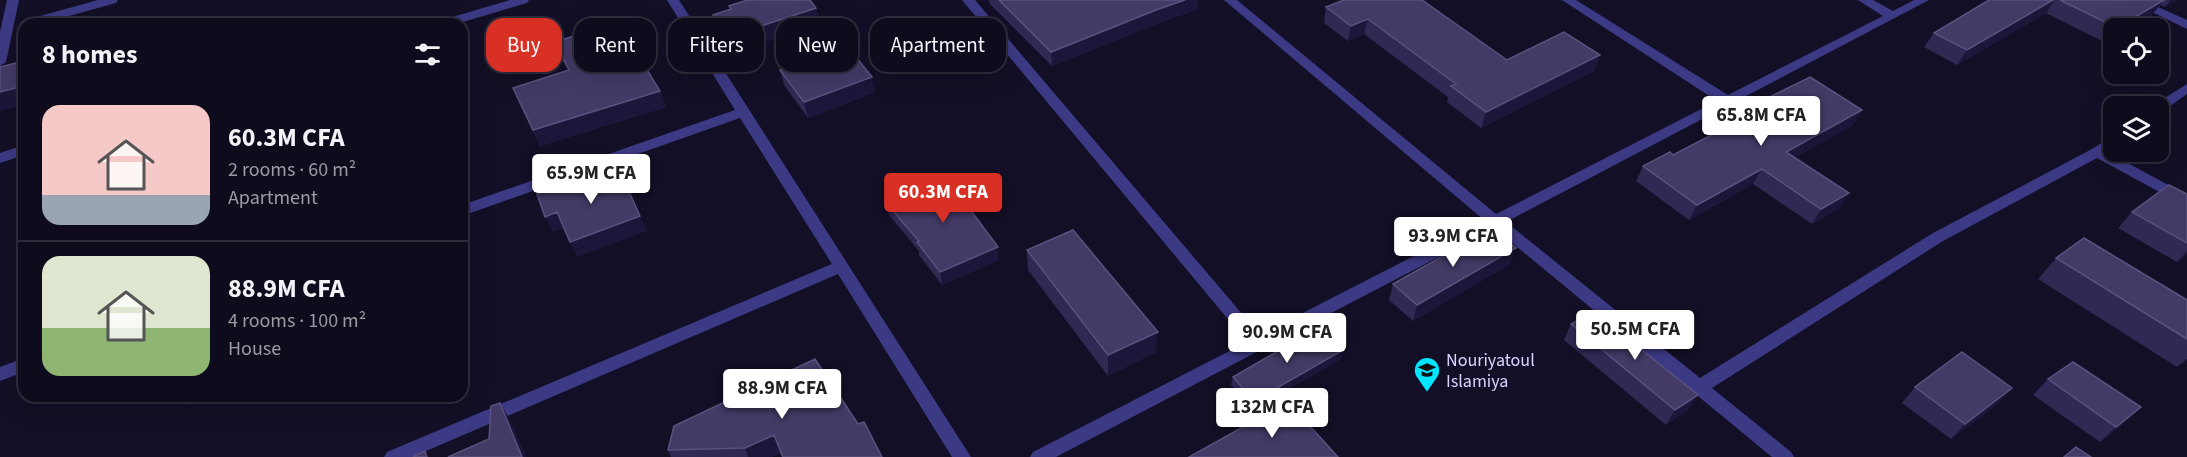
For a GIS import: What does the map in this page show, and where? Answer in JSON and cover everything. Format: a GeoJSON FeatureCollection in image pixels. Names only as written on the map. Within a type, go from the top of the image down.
{"type":"FeatureCollection","features":[{"type":"Feature","properties":{"kind":"street"},"geometry":{"type":"LineString","coordinates":[[0,62],[4,30],[14,0]]}},
{"type":"Feature","properties":{"kind":"street"},"geometry":{"type":"LineString","coordinates":[[47,18],[112,0]]}},
{"type":"Feature","properties":{"kind":"street"},"geometry":{"type":"LineString","coordinates":[[463,18],[523,0]]}},
{"type":"Feature","properties":{"kind":"street"},"geometry":{"type":"LineString","coordinates":[[673,0],[962,457]]}},
{"type":"Feature","properties":{"kind":"street"},"geometry":{"type":"LineString","coordinates":[[968,0],[1258,344]]}},
{"type":"Feature","properties":{"kind":"street"},"geometry":{"type":"LineString","coordinates":[[1230,0],[1495,221],[1785,457]]}},
{"type":"Feature","properties":{"kind":"street"},"geometry":{"type":"LineString","coordinates":[[1568,0],[1727,101]]}},
{"type":"Feature","properties":{"kind":"street"},"geometry":{"type":"LineString","coordinates":[[1864,0],[1893,16]]}},
{"type":"Feature","properties":{"kind":"street"},"geometry":{"type":"LineString","coordinates":[[1039,457],[1923,0]]}},
{"type":"Feature","properties":{"kind":"street"},"geometry":{"type":"LineString","coordinates":[[2133,0],[2187,25]]}},
{"type":"Feature","properties":{"kind":"street"},"geometry":{"type":"LineString","coordinates":[[2169,100],[2187,88]]}},
{"type":"Feature","properties":{"kind":"street"},"geometry":{"type":"LineString","coordinates":[[468,209],[744,112]]}},
{"type":"Feature","properties":{"kind":"street"},"geometry":{"type":"LineString","coordinates":[[1700,387],[1938,237],[2103,148]]}},
{"type":"Feature","properties":{"kind":"street"},"geometry":{"type":"LineString","coordinates":[[0,158],[18,152]]}},
{"type":"Feature","properties":{"kind":"street"},"geometry":{"type":"LineString","coordinates":[[2097,152],[2187,202]]}},
{"type":"Feature","properties":{"kind":"street"},"geometry":{"type":"LineString","coordinates":[[393,457],[841,266]]}},
{"type":"Feature","properties":{"kind":"street"},"geometry":{"type":"LineString","coordinates":[[0,374],[18,367]]}},
{"type":"Feature","properties":{"kind":"building"},"geometry":{"type":"Polygon","coordinates":[[[747,0],[810,0],[816,8],[785,18],[776,18],[776,21],[764,25],[764,18],[715,18],[713,15],[731,9],[729,6],[747,0]]]}},
{"type":"Feature","properties":{"kind":"building"},"geometry":{"type":"Polygon","coordinates":[[[999,0],[1185,0],[1051,52],[999,0]]]}},
{"type":"Feature","properties":{"kind":"building"},"geometry":{"type":"Polygon","coordinates":[[[1344,0],[1422,0],[1507,60],[1564,32],[1600,55],[1486,112],[1451,86],[1456,84],[1368,19],[1351,26],[1326,7],[1344,0]]]}},
{"type":"Feature","properties":{"kind":"building"},"geometry":{"type":"Polygon","coordinates":[[[1989,0],[2053,0],[1967,50],[1934,33],[1989,0]]]}},
{"type":"Feature","properties":{"kind":"building"},"geometry":{"type":"Polygon","coordinates":[[[2060,0],[2164,0],[2134,18],[2103,18],[2103,21],[2060,0]]]}},
{"type":"Feature","properties":{"kind":"building"},"geometry":{"type":"Polygon","coordinates":[[[574,36],[574,72],[648,72],[660,91],[533,130],[513,88],[569,70],[562,56],[562,40],[574,36]]]}},
{"type":"Feature","properties":{"kind":"building"},"geometry":{"type":"Polygon","coordinates":[[[858,60],[872,77],[804,102],[782,72],[858,72],[858,60]]]}},
{"type":"Feature","properties":{"kind":"building"},"geometry":{"type":"Polygon","coordinates":[[[18,62],[18,88],[0,92],[0,67],[18,62]]]}},
{"type":"Feature","properties":{"kind":"building"},"geometry":{"type":"Polygon","coordinates":[[[1810,77],[1862,110],[1786,152],[1849,193],[1821,209],[1762,169],[1697,205],[1643,166],[1670,152],[1673,155],[1750,115],[1743,110],[1810,77]]]}},
{"type":"Feature","properties":{"kind":"building"},"geometry":{"type":"Polygon","coordinates":[[[619,169],[640,216],[570,242],[557,212],[545,217],[537,194],[619,169]]]}},
{"type":"Feature","properties":{"kind":"building"},"geometry":{"type":"Polygon","coordinates":[[[946,177],[998,247],[940,272],[917,242],[919,241],[886,203],[946,177]]]}},
{"type":"Feature","properties":{"kind":"building"},"geometry":{"type":"Polygon","coordinates":[[[2169,185],[2187,194],[2187,243],[2132,212],[2169,185]]]}},
{"type":"Feature","properties":{"kind":"building"},"geometry":{"type":"Polygon","coordinates":[[[1073,230],[1158,332],[1108,355],[1027,250],[1073,230]]]}},
{"type":"Feature","properties":{"kind":"building"},"geometry":{"type":"Polygon","coordinates":[[[1495,231],[1516,248],[1417,305],[1393,284],[1459,247],[1460,249],[1495,231]]]}},
{"type":"Feature","properties":{"kind":"building"},"geometry":{"type":"Polygon","coordinates":[[[2084,238],[2187,300],[2187,339],[2056,258],[2084,238]]]}},
{"type":"Feature","properties":{"kind":"building"},"geometry":{"type":"Polygon","coordinates":[[[1593,311],[1698,395],[1675,410],[1571,324],[1593,311]]]}},
{"type":"Feature","properties":{"kind":"building"},"geometry":{"type":"Polygon","coordinates":[[[1319,327],[1343,350],[1254,401],[1233,377],[1319,327]]]}},
{"type":"Feature","properties":{"kind":"building"},"geometry":{"type":"Polygon","coordinates":[[[1962,352],[2012,388],[1965,424],[1915,387],[1962,352]]]}},
{"type":"Feature","properties":{"kind":"building"},"geometry":{"type":"Polygon","coordinates":[[[815,359],[858,424],[864,422],[882,457],[783,457],[774,435],[745,448],[668,450],[674,426],[815,359]]]}},
{"type":"Feature","properties":{"kind":"building"},"geometry":{"type":"Polygon","coordinates":[[[2073,362],[2141,407],[2116,427],[2048,379],[2073,362]]]}},
{"type":"Feature","properties":{"kind":"building"},"geometry":{"type":"Polygon","coordinates":[[[1288,402],[1338,457],[1189,457],[1288,402]]]}},
{"type":"Feature","properties":{"kind":"building"},"geometry":{"type":"Polygon","coordinates":[[[500,403],[522,457],[448,457],[489,439],[491,406],[500,403]]]}},
{"type":"Feature","properties":{"kind":"building"},"geometry":{"type":"Polygon","coordinates":[[[2076,447],[2091,457],[2064,457],[2076,447]]]}},
{"type":"Feature","properties":{"kind":"building"},"geometry":{"type":"Polygon","coordinates":[[[425,451],[427,457],[413,457],[425,451]]]}},
{"type":"Feature","properties":{"kind":"place","name":"Nouriyatoul Islamiya"},"geometry":{"type":"Point","coordinates":[1427,393]}}]}
